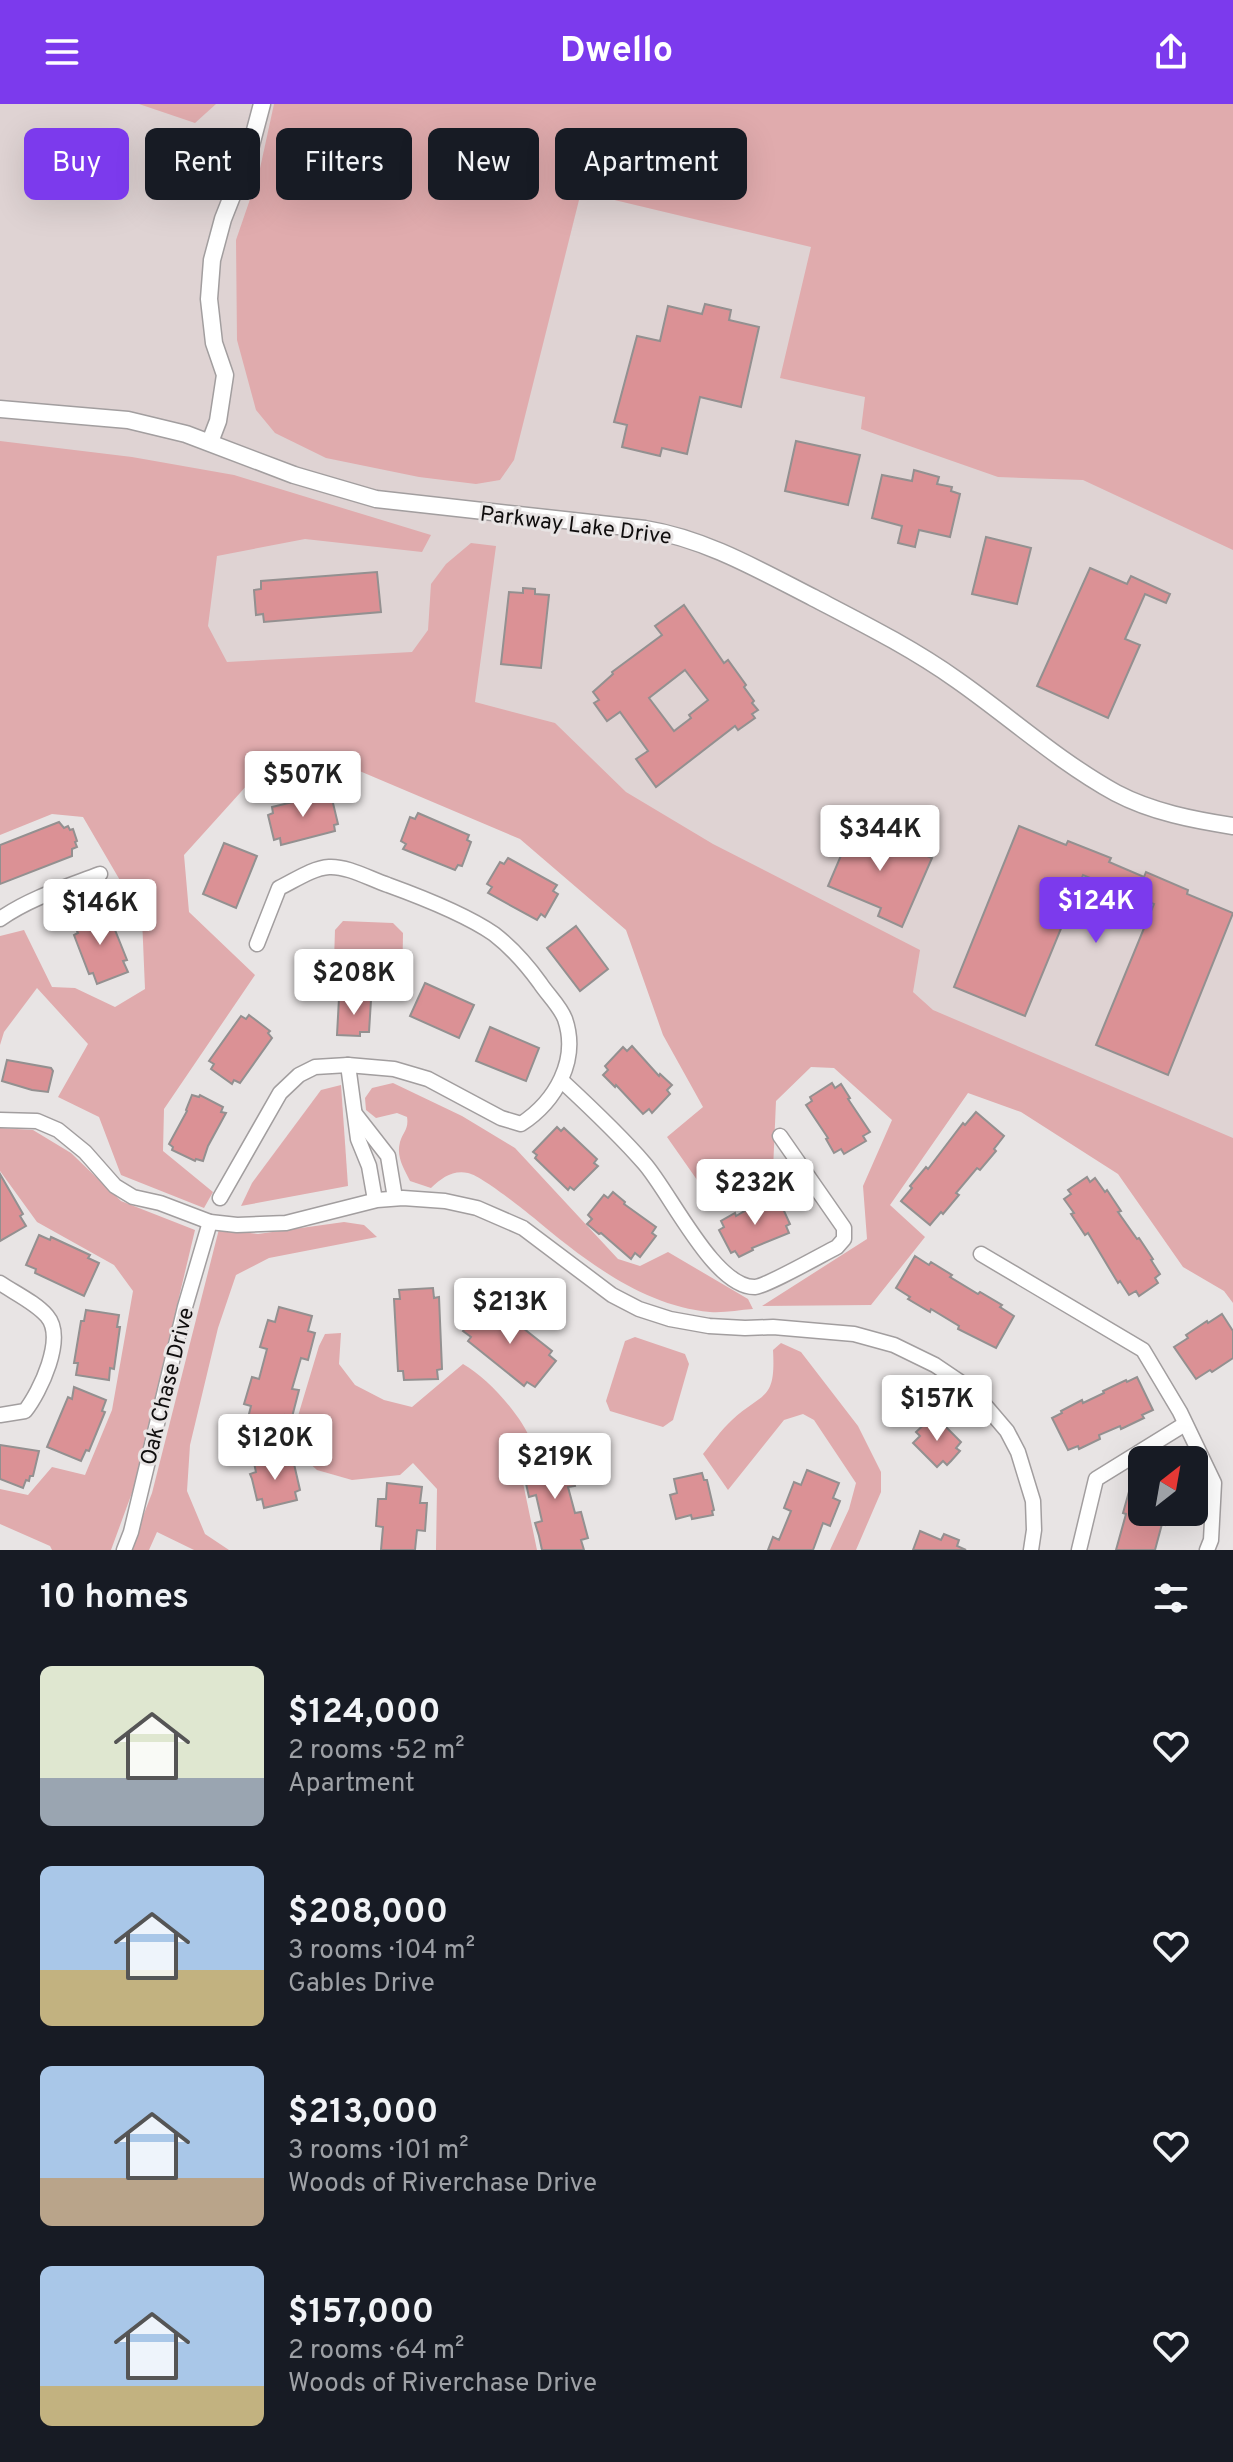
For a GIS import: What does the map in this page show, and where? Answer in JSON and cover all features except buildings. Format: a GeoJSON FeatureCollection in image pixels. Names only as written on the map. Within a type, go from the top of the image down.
{"type":"FeatureCollection","features":[{"type":"Feature","properties":{"kind":"street"},"geometry":{"type":"LineString","coordinates":[[210,442],[218,421],[225,375],[214,343],[209,299],[212,260],[223,219],[249,153],[262,104]]}},
{"type":"Feature","properties":{"kind":"street","name":"Parkway Lake Drive"},"geometry":{"type":"LineString","coordinates":[[0,409],[128,420],[210,442],[294,475],[366,497],[645,529],[714,548],[888,636],[932,663],[1044,747],[1117,793],[1166,812],[1233,826]]}},
{"type":"Feature","properties":{"kind":"street"},"geometry":{"type":"LineString","coordinates":[[220,1198],[280,1093],[299,1075],[315,1067],[348,1065],[394,1069],[428,1079],[501,1118],[521,1124],[532,1117],[562,1081],[568,1064],[569,1043],[564,1017],[525,963],[493,934],[427,899],[345,869],[330,867],[317,870],[279,888],[257,944]]}},
{"type":"Feature","properties":{"kind":"street"},"geometry":{"type":"LineString","coordinates":[[0,919],[48,894],[100,874]]}},
{"type":"Feature","properties":{"kind":"street"},"geometry":{"type":"LineString","coordinates":[[348,1065],[358,1139],[369,1166],[375,1200]]}},
{"type":"Feature","properties":{"kind":"street"},"geometry":{"type":"LineString","coordinates":[[562,1081],[626,1142],[653,1174],[702,1248],[723,1272],[742,1285],[758,1287],[837,1247],[844,1239],[844,1228],[780,1136]]}},
{"type":"Feature","properties":{"kind":"street"},"geometry":{"type":"LineString","coordinates":[[353,1111],[388,1156],[395,1198]]}},
{"type":"Feature","properties":{"kind":"street"},"geometry":{"type":"LineString","coordinates":[[0,1120],[37,1121],[58,1130],[85,1152],[115,1186],[133,1197],[160,1203],[210,1222],[237,1225],[286,1223],[375,1200],[431,1199],[477,1208],[523,1228],[612,1295],[639,1309],[670,1319],[709,1326],[773,1327],[854,1334],[894,1345],[935,1365],[972,1390],[1007,1431],[1018,1452],[1033,1501],[1031,1550]]}},
{"type":"Feature","properties":{"kind":"street","name":"Oak Chase Drive"},"geometry":{"type":"LineString","coordinates":[[124,1550],[131,1532],[185,1307],[210,1222]]}},
{"type":"Feature","properties":{"kind":"street"},"geometry":{"type":"LineString","coordinates":[[981,1254],[1143,1350],[1214,1483],[1211,1540],[1207,1550]]}},
{"type":"Feature","properties":{"kind":"street"},"geometry":{"type":"LineString","coordinates":[[0,1283],[47,1315],[54,1327],[55,1341],[38,1395],[25,1411],[0,1415]]}},
{"type":"Feature","properties":{"kind":"street"},"geometry":{"type":"LineString","coordinates":[[1079,1550],[1096,1479],[1185,1424]]}},
{"type":"Feature","properties":{"kind":"shaded area"},"geometry":{"type":"Polygon","coordinates":[[[0,104],[1233,104],[1233,1228],[380,723],[0,658],[0,104]]]}},
{"type":"Feature","properties":{"kind":"shaded area"},"geometry":{"type":"Polygon","coordinates":[[[139,104],[216,104],[195,123],[139,104]]]}},
{"type":"Feature","properties":{"kind":"shaded area"},"geometry":{"type":"Polygon","coordinates":[[[274,104],[1233,104],[1233,550],[1083,480],[998,477],[861,429],[865,397],[780,378],[811,247],[614,200],[747,200],[747,128],[555,128],[555,200],[579,200],[514,460],[500,480],[476,484],[419,477],[326,458],[275,433],[256,410],[237,340],[236,240],[250,200],[260,200],[260,168],[274,104]]]}},
{"type":"Feature","properties":{"kind":"shaded area"},"geometry":{"type":"Polygon","coordinates":[[[0,441],[132,457],[234,475],[431,535],[422,552],[305,539],[217,556],[208,626],[227,662],[412,652],[428,630],[431,584],[446,564],[471,543],[496,546],[475,702],[555,723],[626,792],[713,844],[920,950],[913,992],[933,1010],[1233,1138],[1233,1303],[1224,1291],[1183,1267],[1118,1174],[1021,1112],[968,1093],[890,1205],[925,1237],[871,1305],[762,1306],[867,1239],[863,1186],[892,1120],[834,1068],[811,1067],[776,1101],[773,1170],[709,1197],[667,1137],[703,1107],[663,1035],[626,930],[520,839],[343,764],[267,763],[184,855],[189,912],[255,975],[164,1109],[163,1151],[213,1192],[204,1208],[121,1175],[99,1117],[58,1097],[88,1044],[37,988],[4,1032],[0,1045],[0,936],[24,930],[52,987],[75,988],[115,1007],[145,989],[142,918],[83,817],[52,814],[0,835],[0,441]]]}},
{"type":"Feature","properties":{"kind":"shaded area"},"geometry":{"type":"Polygon","coordinates":[[[343,921],[393,923],[403,933],[402,991],[395,1001],[339,998],[333,992],[335,930],[343,921]]]}},
{"type":"Feature","properties":{"kind":"shaded area"},"geometry":{"type":"Polygon","coordinates":[[[393,1083],[462,1116],[515,1148],[618,1259],[640,1266],[668,1252],[748,1299],[753,1309],[710,1312],[661,1301],[638,1291],[594,1265],[501,1193],[468,1173],[448,1176],[431,1188],[410,1181],[399,1153],[407,1117],[397,1113],[376,1118],[366,1110],[365,1098],[372,1088],[393,1083]]]}},
{"type":"Feature","properties":{"kind":"shaded area"},"geometry":{"type":"Polygon","coordinates":[[[341,1085],[348,1186],[241,1206],[252,1183],[321,1090],[341,1085]]]}},
{"type":"Feature","properties":{"kind":"shaded area"},"geometry":{"type":"Polygon","coordinates":[[[0,1128],[33,1130],[71,1153],[121,1201],[195,1230],[133,1490],[111,1550],[52,1550],[50,1546],[0,1524],[0,1489],[28,1495],[52,1467],[85,1475],[112,1410],[133,1291],[114,1265],[37,1222],[0,1171],[0,1128]]]}},
{"type":"Feature","properties":{"kind":"shaded area"},"geometry":{"type":"Polygon","coordinates":[[[344,1222],[364,1225],[377,1237],[269,1258],[236,1275],[218,1328],[190,1445],[187,1491],[205,1534],[229,1550],[194,1550],[157,1532],[149,1550],[130,1550],[152,1493],[219,1229],[258,1234],[344,1222]]]}},
{"type":"Feature","properties":{"kind":"shaded area"},"geometry":{"type":"Polygon","coordinates":[[[341,1333],[339,1364],[355,1385],[384,1400],[412,1407],[463,1364],[483,1378],[503,1399],[521,1421],[532,1443],[517,1454],[537,1550],[436,1550],[437,1489],[413,1463],[400,1475],[352,1480],[317,1470],[295,1450],[295,1426],[319,1346],[325,1334],[341,1333]]]}},
{"type":"Feature","properties":{"kind":"shaded area"},"geometry":{"type":"Polygon","coordinates":[[[635,1337],[685,1354],[689,1364],[673,1420],[663,1427],[610,1411],[606,1401],[625,1341],[635,1337]]]}},
{"type":"Feature","properties":{"kind":"shaded area"},"geometry":{"type":"Polygon","coordinates":[[[781,1343],[801,1352],[858,1426],[881,1472],[881,1492],[856,1550],[830,1550],[849,1509],[856,1483],[814,1420],[803,1414],[784,1420],[728,1490],[703,1454],[728,1424],[770,1387],[773,1350],[781,1343]]]}}]}
